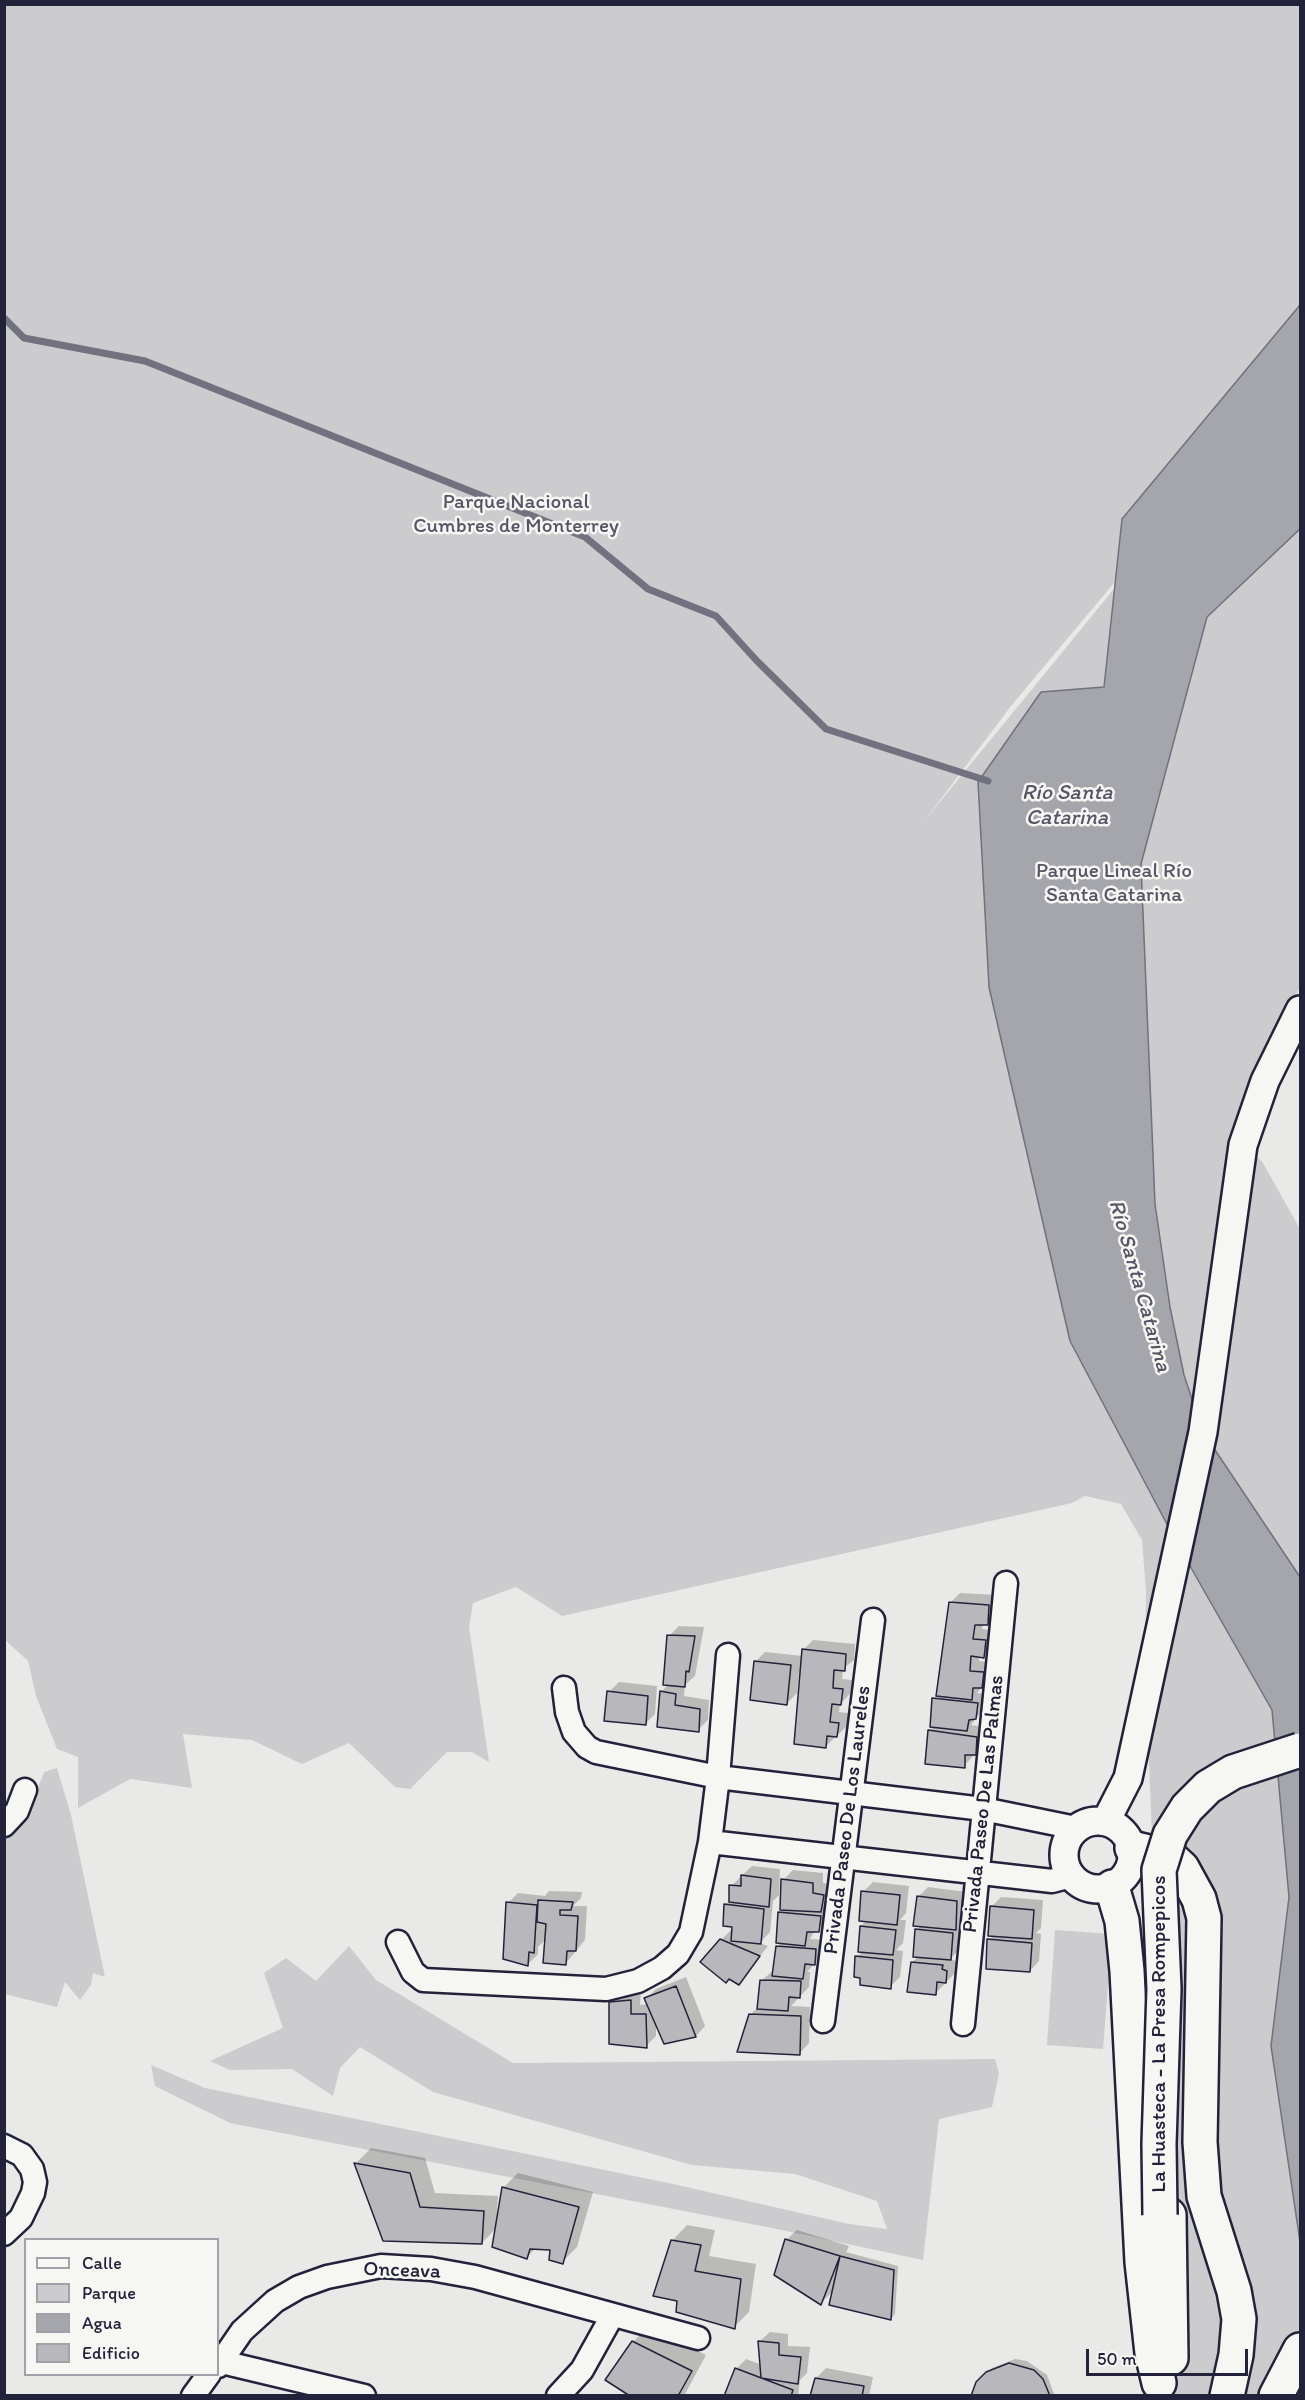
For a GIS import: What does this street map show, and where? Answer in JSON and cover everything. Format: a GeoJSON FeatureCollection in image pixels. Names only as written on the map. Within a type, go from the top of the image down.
{"type":"FeatureCollection","features":[{"type":"Feature","properties":{"kind":"main road","name":"La Huasteca - La Presa Rompepicos"},"geometry":{"type":"LineString","coordinates":[[1165,2215],[1159,2144],[1164,1989],[1159,1870],[1167,1844],[1187,1809],[1208,1787],[1233,1772],[1300,1750]]}},
{"type":"Feature","properties":{"kind":"main road","name":"La Huasteca - La Presa Rompepicos"},"geometry":{"type":"LineString","coordinates":[[1165,2391],[1165,2215],[1175,2064],[1173,1915],[1176,1871],[1185,1842],[1201,1817],[1218,1799],[1237,1785],[1266,1772],[1300,1762]]}},
{"type":"Feature","properties":{"kind":"main road"},"geometry":{"type":"LineString","coordinates":[[1132,1848],[1170,1857],[1182,1868],[1199,1899],[1204,1918],[1200,2142],[1204,2196],[1234,2291],[1239,2319],[1236,2355],[1227,2396]]}},
{"type":"Feature","properties":{"kind":"main road"},"geometry":{"type":"LineString","coordinates":[[1112,1887],[1122,1922],[1127,1971],[1143,2262],[1152,2353],[1165,2391]]}},
{"type":"Feature","properties":{"kind":"main road"},"geometry":{"type":"LineString","coordinates":[[1276,2396],[1300,2350]]}},
{"type":"Feature","properties":{"kind":"street"},"geometry":{"type":"LineString","coordinates":[[1106,1821],[1128,1778],[1203,1432],[1242,1145],[1265,1082],[1300,1010]]}},
{"type":"Feature","properties":{"kind":"street","name":"Privada Paseo De Las Palmas"},"geometry":{"type":"LineString","coordinates":[[963,2024],[1006,1583]]}},
{"type":"Feature","properties":{"kind":"street","name":"Privada Paseo De Los Laureles"},"geometry":{"type":"LineString","coordinates":[[823,2020],[873,1620]]}},
{"type":"Feature","properties":{"kind":"street"},"geometry":{"type":"LineString","coordinates":[[398,1942],[413,1972],[429,1981],[606,1989],[638,1981],[662,1968],[678,1954],[691,1932],[710,1842],[728,1655]]}},
{"type":"Feature","properties":{"kind":"street"},"geometry":{"type":"LineString","coordinates":[[564,1688],[567,1712],[574,1732],[587,1747],[596,1752],[718,1777],[983,1809],[1077,1828]]}},
{"type":"Feature","properties":{"kind":"street"},"geometry":{"type":"LineString","coordinates":[[4,1825],[17,1811],[25,1790]]}},
{"type":"Feature","properties":{"kind":"street"},"geometry":{"type":"LineString","coordinates":[[1106,1821],[1123,1831],[1132,1848],[1129,1871],[1112,1887],[1090,1888],[1071,1876],[1064,1856],[1069,1836],[1077,1828],[1086,1823],[1106,1821]]}},
{"type":"Feature","properties":{"kind":"street"},"geometry":{"type":"LineString","coordinates":[[710,1842],[844,1855],[1052,1881],[1071,1876]]}},
{"type":"Feature","properties":{"kind":"street"},"geometry":{"type":"LineString","coordinates":[[4,2146],[22,2155],[32,2169],[35,2182],[33,2193],[21,2218],[4,2234]]}},
{"type":"Feature","properties":{"kind":"street","name":"Onceava"},"geometry":{"type":"LineString","coordinates":[[219,2363],[242,2331],[275,2301],[299,2287],[327,2277],[381,2266],[432,2269],[475,2277],[698,2338]]}},
{"type":"Feature","properties":{"kind":"street"},"geometry":{"type":"LineString","coordinates":[[558,2396],[582,2370],[612,2316]]}},
{"type":"Feature","properties":{"kind":"street"},"geometry":{"type":"LineString","coordinates":[[219,2368],[364,2396]]}},
{"type":"Feature","properties":{"kind":"street","name":"Onceava"},"geometry":{"type":"LineString","coordinates":[[193,2396],[209,2376]]}},
{"type":"Feature","properties":{"kind":"green space","name":"Parque Nacional Cumbres de Monterrey"},"geometry":{"type":"Polygon","coordinates":[[[4,5],[1300,5],[1300,986],[1238,1138],[1263,1163],[1300,1229],[1300,2395],[1175,2395],[1145,1667],[1146,1591],[1142,1540],[1121,1504],[1085,1496],[1072,1503],[562,1616],[516,1587],[473,1603],[469,1627],[489,1762],[472,1752],[447,1752],[410,1789],[395,1787],[349,1743],[302,1764],[252,1740],[183,1734],[192,1788],[130,1779],[78,1808],[78,1757],[57,1749],[36,1696],[28,1661],[4,1639],[4,5]],[[1270,398],[1011,706],[925,820],[1270,398]]]}},
{"type":"Feature","properties":{"kind":"green space"},"geometry":{"type":"Polygon","coordinates":[[[57,1768],[71,1815],[105,1977],[93,1973],[91,1985],[80,2000],[65,1982],[57,2007],[5,1994],[4,1835],[24,1824],[44,1772],[57,1768]]]}},
{"type":"Feature","properties":{"kind":"green space"},"geometry":{"type":"Polygon","coordinates":[[[1055,1930],[1112,1934],[1103,2049],[1047,2045],[1055,1930]]]}},
{"type":"Feature","properties":{"kind":"green space"},"geometry":{"type":"Polygon","coordinates":[[[349,1946],[376,1980],[513,2063],[995,2059],[999,2073],[992,2107],[939,2119],[923,2260],[777,2229],[230,2123],[155,2086],[151,2065],[205,2088],[673,2184],[849,2224],[887,2229],[877,2201],[795,2174],[692,2165],[433,2092],[360,2047],[340,2068],[333,2096],[292,2069],[230,2070],[210,2061],[283,2028],[264,1973],[286,1958],[316,1981],[349,1946]]]}},
{"type":"Feature","properties":{"kind":"water","name":"Río Santa Catarina"},"geometry":{"type":"Polygon","coordinates":[[[1300,305],[1300,529],[1207,617],[1141,864],[1155,1204],[1170,1307],[1184,1375],[1203,1432],[1300,1577],[1300,2242],[1271,2046],[1289,1897],[1272,1710],[1178,1545],[1070,1341],[989,987],[978,782],[1041,692],[1104,687],[1122,519],[1300,305]]]}},
{"type":"Feature","properties":{"kind":"building"},"geometry":{"type":"Polygon","coordinates":[[[949,1602],[989,1605],[988,1625],[975,1625],[973,1639],[986,1640],[984,1658],[971,1656],[970,1671],[984,1672],[982,1688],[973,1688],[972,1700],[936,1696],[949,1602]]]}},
{"type":"Feature","properties":{"kind":"building"},"geometry":{"type":"Polygon","coordinates":[[[667,1635],[695,1636],[689,1672],[686,1671],[685,1687],[663,1685],[667,1635]]]}},
{"type":"Feature","properties":{"kind":"building"},"geometry":{"type":"Polygon","coordinates":[[[802,1649],[846,1654],[845,1671],[834,1670],[833,1688],[843,1689],[841,1705],[832,1704],[830,1722],[839,1723],[837,1737],[827,1736],[826,1748],[794,1744],[802,1649]]]}},
{"type":"Feature","properties":{"kind":"building"},"geometry":{"type":"Polygon","coordinates":[[[754,1661],[791,1665],[787,1705],[750,1700],[754,1661]]]}},
{"type":"Feature","properties":{"kind":"building"},"geometry":{"type":"Polygon","coordinates":[[[607,1691],[648,1696],[646,1725],[604,1721],[607,1691]]]}},
{"type":"Feature","properties":{"kind":"building"},"geometry":{"type":"Polygon","coordinates":[[[660,1691],[676,1694],[675,1705],[700,1709],[699,1732],[657,1727],[660,1691]]]}},
{"type":"Feature","properties":{"kind":"building"},"geometry":{"type":"Polygon","coordinates":[[[932,1698],[978,1703],[976,1719],[969,1720],[967,1731],[930,1727],[932,1698]]]}},
{"type":"Feature","properties":{"kind":"building"},"geometry":{"type":"Polygon","coordinates":[[[928,1730],[977,1737],[976,1755],[965,1755],[965,1768],[925,1764],[928,1730]]]}},
{"type":"Feature","properties":{"kind":"building"},"geometry":{"type":"Polygon","coordinates":[[[741,1875],[771,1879],[769,1907],[729,1902],[729,1885],[741,1886],[741,1875]]]}},
{"type":"Feature","properties":{"kind":"building"},"geometry":{"type":"Polygon","coordinates":[[[781,1879],[813,1883],[813,1893],[824,1895],[821,1912],[780,1910],[781,1879]]]}},
{"type":"Feature","properties":{"kind":"building"},"geometry":{"type":"Polygon","coordinates":[[[861,1891],[900,1895],[897,1925],[859,1921],[861,1891]]]}},
{"type":"Feature","properties":{"kind":"building"},"geometry":{"type":"Polygon","coordinates":[[[917,1896],[957,1901],[956,1930],[913,1926],[917,1896]]]}},
{"type":"Feature","properties":{"kind":"building"},"geometry":{"type":"Polygon","coordinates":[[[538,1900],[573,1902],[571,1910],[560,1910],[560,1915],[578,1916],[576,1951],[567,1951],[566,1965],[543,1963],[546,1924],[537,1922],[538,1900]]]}},
{"type":"Feature","properties":{"kind":"building"},"geometry":{"type":"Polygon","coordinates":[[[506,1902],[537,1905],[534,1953],[529,1952],[528,1966],[503,1959],[506,1902]]]}},
{"type":"Feature","properties":{"kind":"building"},"geometry":{"type":"Polygon","coordinates":[[[724,1904],[764,1909],[761,1944],[731,1941],[732,1927],[723,1926],[724,1904]]]}},
{"type":"Feature","properties":{"kind":"building"},"geometry":{"type":"Polygon","coordinates":[[[990,1906],[1034,1910],[1032,1939],[988,1936],[990,1906]]]}},
{"type":"Feature","properties":{"kind":"building"},"geometry":{"type":"Polygon","coordinates":[[[778,1912],[821,1916],[819,1932],[807,1932],[805,1946],[776,1943],[778,1912]]]}},
{"type":"Feature","properties":{"kind":"building"},"geometry":{"type":"Polygon","coordinates":[[[860,1926],[896,1930],[893,1955],[858,1952],[860,1926]]]}},
{"type":"Feature","properties":{"kind":"building"},"geometry":{"type":"Polygon","coordinates":[[[915,1929],[953,1933],[951,1960],[913,1957],[915,1929]]]}},
{"type":"Feature","properties":{"kind":"building"},"geometry":{"type":"Polygon","coordinates":[[[720,1939],[760,1956],[739,1985],[729,1979],[726,1983],[700,1962],[720,1939]]]}},
{"type":"Feature","properties":{"kind":"building"},"geometry":{"type":"Polygon","coordinates":[[[987,1939],[1032,1943],[1030,1972],[986,1969],[987,1939]]]}},
{"type":"Feature","properties":{"kind":"building"},"geometry":{"type":"Polygon","coordinates":[[[776,1946],[816,1949],[815,1965],[805,1964],[803,1979],[772,1976],[776,1946]]]}},
{"type":"Feature","properties":{"kind":"building"},"geometry":{"type":"Polygon","coordinates":[[[855,1956],[893,1960],[891,1989],[860,1985],[860,1978],[854,1977],[855,1956]]]}},
{"type":"Feature","properties":{"kind":"building"},"geometry":{"type":"Polygon","coordinates":[[[911,1962],[943,1965],[942,1969],[947,1971],[946,1983],[937,1982],[936,1995],[907,1992],[911,1962]]]}},
{"type":"Feature","properties":{"kind":"building"},"geometry":{"type":"Polygon","coordinates":[[[760,1980],[801,1981],[800,1998],[789,1997],[788,2011],[757,2009],[760,1980]]]}},
{"type":"Feature","properties":{"kind":"building"},"geometry":{"type":"Polygon","coordinates":[[[676,1986],[696,2037],[664,2044],[644,1998],[676,1986]]]}},
{"type":"Feature","properties":{"kind":"building"},"geometry":{"type":"Polygon","coordinates":[[[631,2000],[631,2014],[646,2014],[647,2048],[609,2044],[609,2002],[631,2000]]]}},
{"type":"Feature","properties":{"kind":"building"},"geometry":{"type":"Polygon","coordinates":[[[749,2014],[801,2016],[800,2055],[737,2052],[749,2014]]]}},
{"type":"Feature","properties":{"kind":"building"},"geometry":{"type":"Polygon","coordinates":[[[354,2163],[410,2173],[420,2207],[484,2211],[482,2244],[383,2241],[354,2163]]]}},
{"type":"Feature","properties":{"kind":"building"},"geometry":{"type":"Polygon","coordinates":[[[502,2187],[579,2207],[563,2264],[549,2260],[550,2250],[530,2249],[527,2259],[492,2247],[502,2187]]]}},
{"type":"Feature","properties":{"kind":"building"},"geometry":{"type":"Polygon","coordinates":[[[785,2239],[840,2256],[821,2305],[774,2275],[785,2239]]]}},
{"type":"Feature","properties":{"kind":"building"},"geometry":{"type":"Polygon","coordinates":[[[671,2240],[701,2245],[695,2271],[741,2279],[735,2329],[676,2312],[677,2301],[653,2296],[671,2240]]]}},
{"type":"Feature","properties":{"kind":"building"},"geometry":{"type":"Polygon","coordinates":[[[840,2256],[894,2270],[891,2320],[829,2305],[840,2256]]]}},
{"type":"Feature","properties":{"kind":"building"},"geometry":{"type":"Polygon","coordinates":[[[632,2341],[692,2371],[678,2396],[630,2396],[605,2380],[632,2341]]]}},
{"type":"Feature","properties":{"kind":"building"},"geometry":{"type":"Polygon","coordinates":[[[758,2341],[779,2343],[779,2355],[801,2357],[798,2384],[761,2378],[758,2341]]]}},
{"type":"Feature","properties":{"kind":"building"},"geometry":{"type":"Polygon","coordinates":[[[1009,2363],[1034,2370],[1043,2379],[1050,2396],[971,2396],[976,2382],[986,2372],[1009,2363]]]}},
{"type":"Feature","properties":{"kind":"building"},"geometry":{"type":"Polygon","coordinates":[[[735,2368],[793,2390],[791,2396],[724,2396],[735,2368]]]}},
{"type":"Feature","properties":{"kind":"building"},"geometry":{"type":"Polygon","coordinates":[[[815,2378],[864,2386],[862,2396],[810,2396],[815,2378]]]}},
{"type":"Feature","properties":{"kind":"waterway"},"geometry":{"type":"LineString","coordinates":[[4,318],[24,338],[145,361],[585,537],[648,589],[716,616],[757,661],[826,729],[988,781]]}},
{"type":"Feature","properties":{"kind":"park label","name":"Parque Lineal Río Santa Catarina"},"geometry":{"type":"Point","coordinates":[1114,884]}}]}
